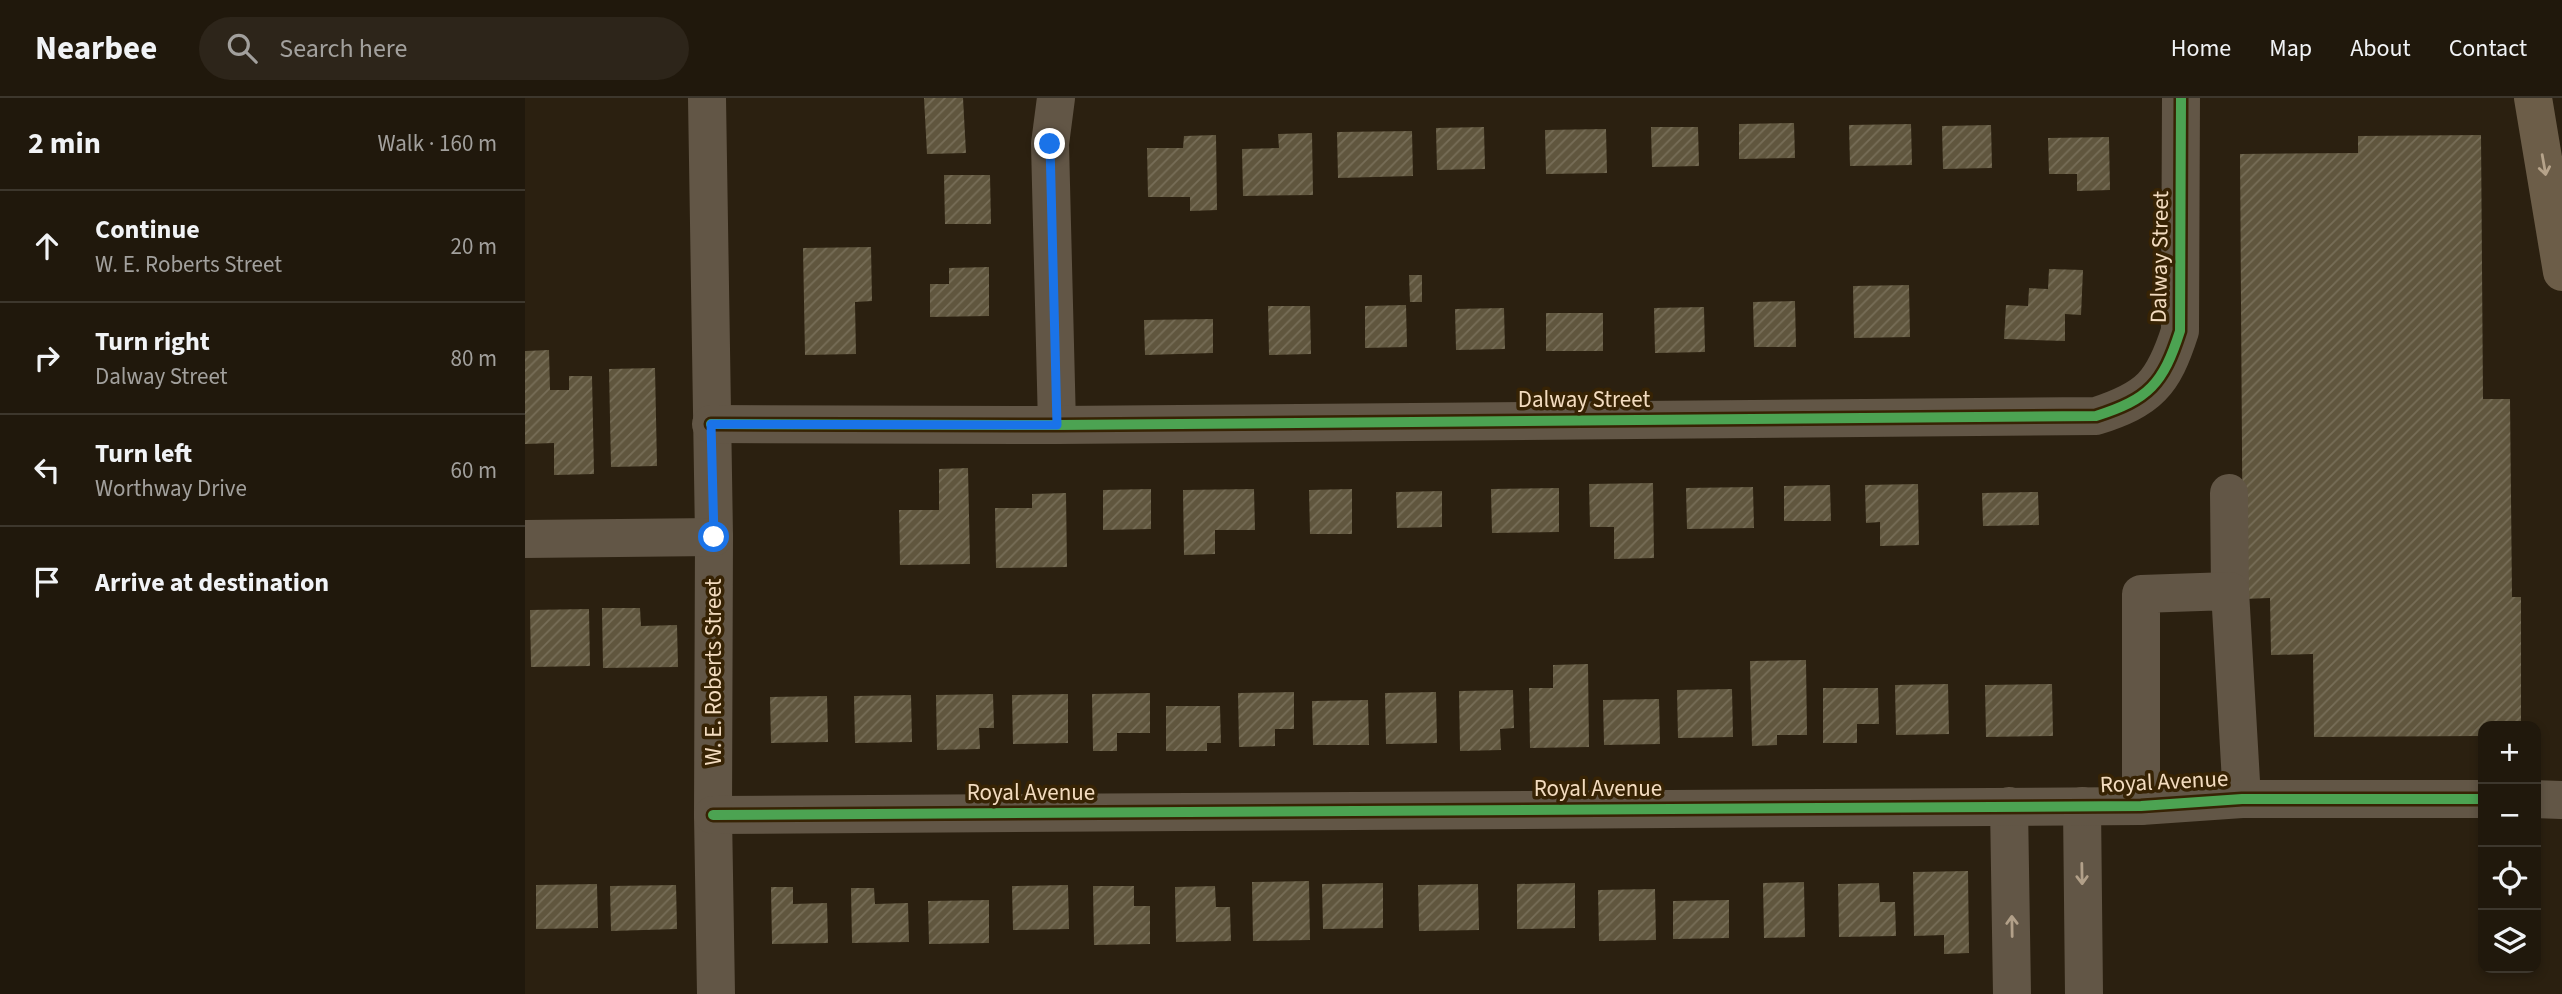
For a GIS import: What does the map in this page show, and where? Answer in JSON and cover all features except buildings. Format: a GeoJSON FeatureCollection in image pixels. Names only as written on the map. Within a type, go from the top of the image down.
{"type":"FeatureCollection","features":[{"type":"Feature","properties":{"kind":"main road"},"geometry":{"type":"LineString","coordinates":[[2533,98],[2562,272]]}},
{"type":"Feature","properties":{"kind":"street","name":"W. E. Roberts Street"},"geometry":{"type":"LineString","coordinates":[[706,98],[714,537],[712,815],[716,994]]}},
{"type":"Feature","properties":{"kind":"street"},"geometry":{"type":"LineString","coordinates":[[1056,98],[1050,144],[1057,425]]}},
{"type":"Feature","properties":{"kind":"street","name":"Dalway Street"},"geometry":{"type":"LineString","coordinates":[[711,424],[1057,425],[2096,416],[2129,405],[2150,392],[2170,363],[2181,331],[2181,98]]}},
{"type":"Feature","properties":{"kind":"street"},"geometry":{"type":"LineString","coordinates":[[2229,493],[2230,591],[2242,799]]}},
{"type":"Feature","properties":{"kind":"street"},"geometry":{"type":"LineString","coordinates":[[525,539],[714,537]]}},
{"type":"Feature","properties":{"kind":"street"},"geometry":{"type":"LineString","coordinates":[[2141,806],[2141,594],[2230,591]]}},
{"type":"Feature","properties":{"kind":"street","name":"Royal Avenue"},"geometry":{"type":"LineString","coordinates":[[712,815],[2141,806],[2242,799],[2478,799]]}},
{"type":"Feature","properties":{"kind":"street"},"geometry":{"type":"LineString","coordinates":[[2541,799],[2562,800]]}},
{"type":"Feature","properties":{"kind":"street"},"geometry":{"type":"LineString","coordinates":[[2009,806],[2012,994]]}},
{"type":"Feature","properties":{"kind":"street"},"geometry":{"type":"LineString","coordinates":[[2082,806],[2084,994]]}},
{"type":"Feature","properties":{"kind":"cycle path"},"geometry":{"type":"LineString","coordinates":[[711,424],[1057,425],[2096,416],[2129,403],[2151,387],[2167,364],[2180,331],[2181,98]]}},
{"type":"Feature","properties":{"kind":"cycle path"},"geometry":{"type":"LineString","coordinates":[[713,815],[2141,806],[2242,799],[2478,799]]}},
{"type":"Feature","properties":{"kind":"route"},"geometry":{"type":"LineString","coordinates":[[714,537],[711,424],[1057,425],[1050,144]]}}]}
